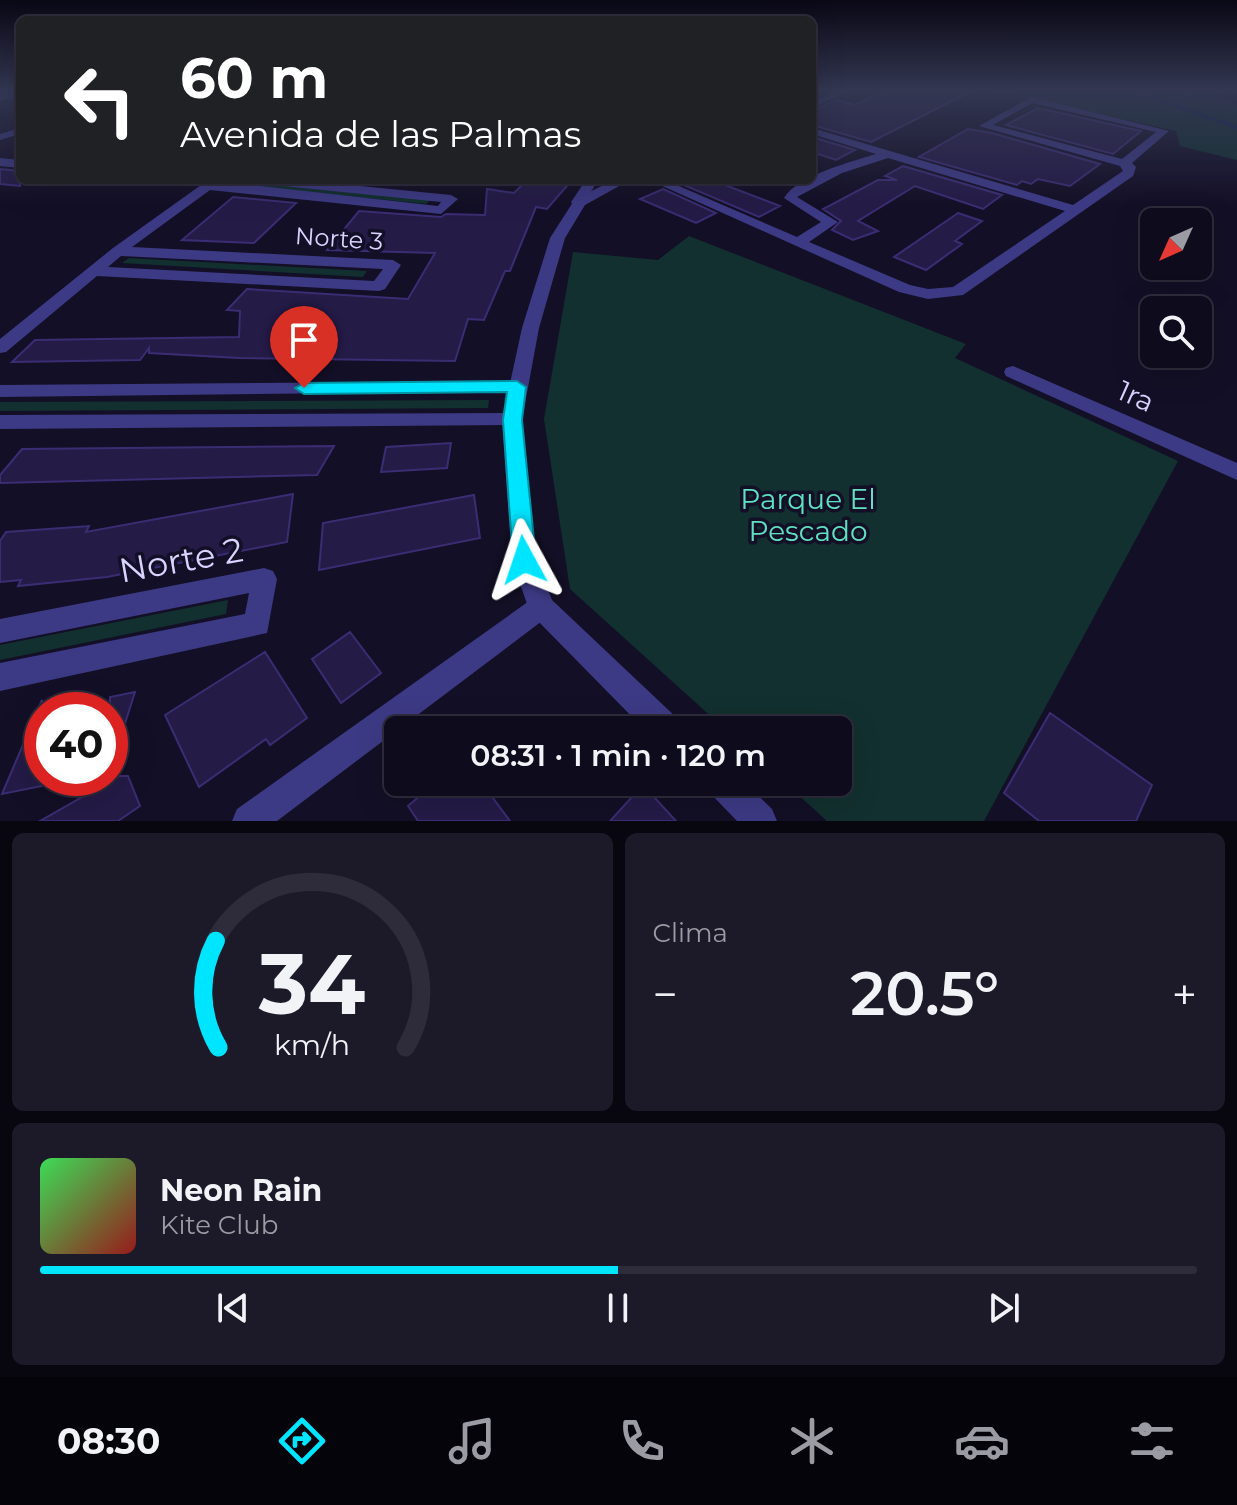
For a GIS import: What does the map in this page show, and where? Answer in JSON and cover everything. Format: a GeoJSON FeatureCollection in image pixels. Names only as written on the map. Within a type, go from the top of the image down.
{"type":"FeatureCollection","features":[{"type":"Feature","properties":{"kind":"street"},"geometry":{"type":"LineString","coordinates":[[664,184],[905,289],[945,294],[957,292],[1129,173],[1130,167],[1124,163],[993,128]]}},
{"type":"Feature","properties":{"kind":"street"},"geometry":{"type":"LineString","coordinates":[[1124,163],[1164,131],[1152,128]]}},
{"type":"Feature","properties":{"kind":"street"},"geometry":{"type":"LineString","coordinates":[[816,132],[1078,211]]}},
{"type":"Feature","properties":{"kind":"street"},"geometry":{"type":"LineString","coordinates":[[816,182],[850,165],[889,154]]}},
{"type":"Feature","properties":{"kind":"street"},"geometry":{"type":"LineString","coordinates":[[0,348],[118,251],[210,184]]}},
{"type":"Feature","properties":{"kind":"street"},"geometry":{"type":"LineString","coordinates":[[220,184],[441,210],[451,199],[303,184]]}},
{"type":"Feature","properties":{"kind":"street"},"geometry":{"type":"LineString","coordinates":[[589,184],[546,269],[517,387],[512,420],[524,560],[541,607],[653,716]]}},
{"type":"Feature","properties":{"kind":"street"},"geometry":{"type":"LineString","coordinates":[[578,202],[616,184]]}},
{"type":"Feature","properties":{"kind":"street"},"geometry":{"type":"LineString","coordinates":[[797,243],[831,222],[790,198],[793,193],[811,184]]}},
{"type":"Feature","properties":{"kind":"street","name":"Norte 3"},"geometry":{"type":"LineString","coordinates":[[94,271],[379,286],[393,265],[118,251]]}},
{"type":"Feature","properties":{"kind":"street","name":"1ra"},"geometry":{"type":"LineString","coordinates":[[1013,372],[1237,472]]}},
{"type":"Feature","properties":{"kind":"street"},"geometry":{"type":"LineString","coordinates":[[0,391],[517,387]]}},
{"type":"Feature","properties":{"kind":"street"},"geometry":{"type":"LineString","coordinates":[[0,422],[512,420]]}},
{"type":"Feature","properties":{"kind":"street","name":"Norte 2"},"geometry":{"type":"LineString","coordinates":[[0,631],[264,579],[257,624],[0,677]]}},
{"type":"Feature","properties":{"kind":"street"},"geometry":{"type":"LineString","coordinates":[[249,821],[541,607]]}},
{"type":"Feature","properties":{"kind":"street"},"geometry":{"type":"LineString","coordinates":[[735,796],[760,821]]}},
{"type":"Feature","properties":{"kind":"green space"},"geometry":{"type":"Polygon","coordinates":[[[1164,128],[1237,128],[1237,160],[1180,146],[1176,131],[1164,128]]]}},
{"type":"Feature","properties":{"kind":"green space"},"geometry":{"type":"Polygon","coordinates":[[[229,184],[265,184],[430,200],[426,204],[229,184]]]}},
{"type":"Feature","properties":{"kind":"green space","name":"Parque El Pescado"},"geometry":{"type":"Polygon","coordinates":[[[689,236],[966,344],[955,358],[1178,461],[984,821],[827,821],[799,796],[852,796],[852,716],[711,716],[570,589],[544,419],[573,252],[658,260],[689,236]]]}},
{"type":"Feature","properties":{"kind":"green space"},"geometry":{"type":"Polygon","coordinates":[[[129,258],[367,271],[363,277],[122,263],[129,258]]]}},
{"type":"Feature","properties":{"kind":"green space"},"geometry":{"type":"Polygon","coordinates":[[[489,400],[488,408],[0,411],[0,402],[489,400]]]}},
{"type":"Feature","properties":{"kind":"green space"},"geometry":{"type":"Polygon","coordinates":[[[228,600],[226,614],[0,660],[0,645],[228,600]]]}},
{"type":"Feature","properties":{"kind":"building"},"geometry":{"type":"Polygon","coordinates":[[[823,128],[898,128],[871,142],[823,128]]]}},
{"type":"Feature","properties":{"kind":"building"},"geometry":{"type":"Polygon","coordinates":[[[1018,128],[1129,128],[1141,131],[1113,154],[1018,128]]]}},
{"type":"Feature","properties":{"kind":"building"},"geometry":{"type":"Polygon","coordinates":[[[968,129],[1100,164],[1070,186],[1038,179],[1031,184],[1022,181],[1017,185],[919,157],[968,129]]]}},
{"type":"Feature","properties":{"kind":"building"},"geometry":{"type":"Polygon","coordinates":[[[816,138],[855,150],[836,160],[816,153],[816,138]]]}},
{"type":"Feature","properties":{"kind":"building"},"geometry":{"type":"Polygon","coordinates":[[[903,166],[1002,195],[983,209],[915,186],[858,221],[878,231],[853,240],[832,230],[841,221],[823,209],[878,180],[897,180],[885,176],[903,166]]]}},
{"type":"Feature","properties":{"kind":"building"},"geometry":{"type":"Polygon","coordinates":[[[0,169],[16,171],[16,184],[20,186],[0,184],[0,169]]]}},
{"type":"Feature","properties":{"kind":"building"},"geometry":{"type":"Polygon","coordinates":[[[523,184],[569,184],[547,209],[536,207],[510,271],[505,271],[484,320],[468,319],[455,361],[239,358],[149,353],[149,348],[140,360],[12,362],[35,340],[239,337],[240,311],[227,310],[247,289],[408,299],[435,253],[327,250],[359,211],[441,217],[446,214],[485,215],[487,189],[514,193],[523,184]]]}},
{"type":"Feature","properties":{"kind":"building"},"geometry":{"type":"Polygon","coordinates":[[[681,184],[722,184],[780,206],[759,217],[681,184]]]}},
{"type":"Feature","properties":{"kind":"building"},"geometry":{"type":"Polygon","coordinates":[[[663,189],[716,213],[696,223],[640,199],[663,189]]]}},
{"type":"Feature","properties":{"kind":"building"},"geometry":{"type":"Polygon","coordinates":[[[233,197],[296,203],[254,243],[182,240],[233,197]]]}},
{"type":"Feature","properties":{"kind":"building"},"geometry":{"type":"Polygon","coordinates":[[[958,213],[982,221],[955,241],[962,244],[926,270],[894,257],[958,213]]]}},
{"type":"Feature","properties":{"kind":"building"},"geometry":{"type":"Polygon","coordinates":[[[451,443],[447,468],[381,472],[386,447],[451,443]]]}},
{"type":"Feature","properties":{"kind":"building"},"geometry":{"type":"Polygon","coordinates":[[[334,446],[317,475],[0,483],[0,475],[22,449],[334,446]]]}},
{"type":"Feature","properties":{"kind":"building"},"geometry":{"type":"Polygon","coordinates":[[[293,494],[287,542],[107,577],[18,586],[21,580],[0,582],[0,541],[6,532],[89,526],[86,532],[293,494]]]}},
{"type":"Feature","properties":{"kind":"building"},"geometry":{"type":"Polygon","coordinates":[[[474,495],[480,538],[319,570],[323,523],[474,495]]]}},
{"type":"Feature","properties":{"kind":"building"},"geometry":{"type":"Polygon","coordinates":[[[350,632],[381,673],[341,703],[312,659],[350,632]]]}},
{"type":"Feature","properties":{"kind":"building"},"geometry":{"type":"Polygon","coordinates":[[[265,652],[307,718],[270,745],[266,739],[199,787],[165,715],[265,652]]]}},
{"type":"Feature","properties":{"kind":"building"},"geometry":{"type":"Polygon","coordinates":[[[135,692],[128,714],[128,693],[135,692]]]}},
{"type":"Feature","properties":{"kind":"building"},"geometry":{"type":"Polygon","coordinates":[[[1050,713],[1152,785],[1136,821],[1039,821],[1004,793],[1050,713]]]}},
{"type":"Feature","properties":{"kind":"building"},"geometry":{"type":"Polygon","coordinates":[[[24,742],[24,790],[2,794],[24,742]]]}},
{"type":"Feature","properties":{"kind":"building"},"geometry":{"type":"Polygon","coordinates":[[[128,776],[140,806],[118,821],[40,821],[84,796],[128,796],[128,776]]]}},
{"type":"Feature","properties":{"kind":"building"},"geometry":{"type":"Polygon","coordinates":[[[420,796],[491,796],[510,821],[418,821],[408,806],[420,796]]]}},
{"type":"Feature","properties":{"kind":"building"},"geometry":{"type":"Polygon","coordinates":[[[633,796],[653,796],[676,821],[610,821],[633,796]]]}},
{"type":"Feature","properties":{"kind":"route"},"geometry":{"type":"LineString","coordinates":[[304,388],[517,387],[512,420],[524,560]]}}]}
